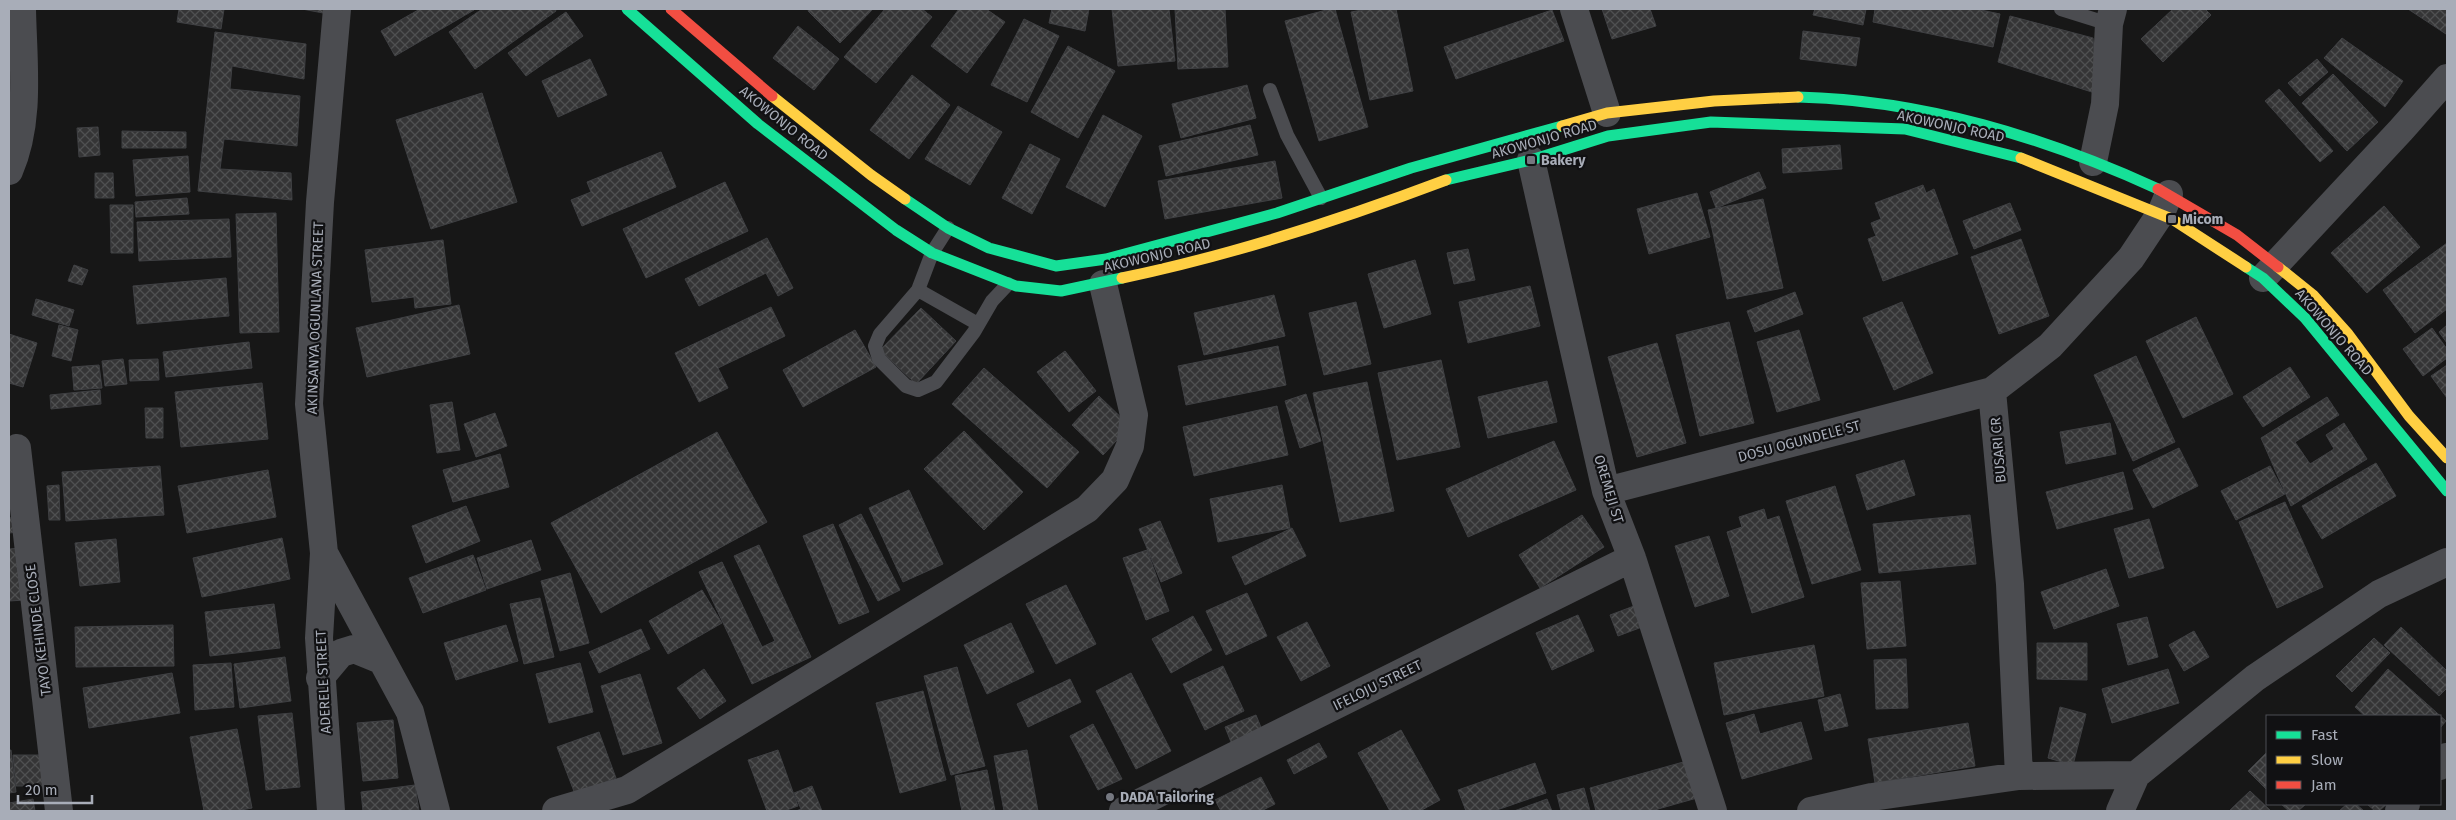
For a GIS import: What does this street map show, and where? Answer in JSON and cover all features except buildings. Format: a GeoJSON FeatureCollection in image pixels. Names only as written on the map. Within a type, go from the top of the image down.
{"type":"FeatureCollection","features":[{"type":"Feature","properties":{"kind":"main road","name":"AKOWONJO ROAD"},"geometry":{"type":"LineString","coordinates":[[627,9],[758,124],[896,230],[932,253],[1008,284],[1062,291],[1103,284],[1195,263],[1358,213],[1448,179],[1531,160],[1608,136],[1711,122],[1813,124],[1905,130],[2016,156],[2165,204],[2237,235],[2269,271],[2447,491]]}},
{"type":"Feature","properties":{"kind":"main road","name":"AKOWONJO ROAD"},"geometry":{"type":"LineString","coordinates":[[671,9],[759,85],[871,175],[948,228],[989,248],[1056,266],[1106,259],[1267,215],[1412,168],[1607,113],[1714,101],[1794,97],[1838,98],[1918,108],[2005,130],[2093,162],[2165,204],[2269,271],[2313,295],[2342,327],[2409,416],[2447,458]]}},
{"type":"Feature","properties":{"kind":"street"},"geometry":{"type":"LineString","coordinates":[[9,170],[21,130],[24,92],[22,9]]}},
{"type":"Feature","properties":{"kind":"street","name":"AKINSANYA OGUNLANA STREET"},"geometry":{"type":"LineString","coordinates":[[337,9],[320,202],[309,404],[324,553],[410,712],[436,811]]}},
{"type":"Feature","properties":{"kind":"street"},"geometry":{"type":"LineString","coordinates":[[1574,9],[1607,113]]}},
{"type":"Feature","properties":{"kind":"street"},"geometry":{"type":"LineString","coordinates":[[2093,162],[2105,104],[2111,17]]}},
{"type":"Feature","properties":{"kind":"street"},"geometry":{"type":"LineString","coordinates":[[2269,271],[2402,130],[2447,78]]}},
{"type":"Feature","properties":{"kind":"street","name":"OREMEJI ST"},"geometry":{"type":"LineString","coordinates":[[1531,160],[1606,491],[1632,558],[1713,811]]}},
{"type":"Feature","properties":{"kind":"street"},"geometry":{"type":"LineString","coordinates":[[1992,391],[2050,346],[2131,258],[2165,204]]}},
{"type":"Feature","properties":{"kind":"street"},"geometry":{"type":"LineString","coordinates":[[556,811],[627,790],[1087,509],[1115,480],[1130,446],[1134,415],[1103,284]]}},
{"type":"Feature","properties":{"kind":"street","name":"DOSU OGUNDELE ST"},"geometry":{"type":"LineString","coordinates":[[1606,491],[1992,391]]}},
{"type":"Feature","properties":{"kind":"street","name":"BUSARI CR"},"geometry":{"type":"LineString","coordinates":[[1992,391],[2010,584],[2019,776]]}},
{"type":"Feature","properties":{"kind":"street","name":"TAYO KEHINDE CLOSE"},"geometry":{"type":"LineString","coordinates":[[17,448],[59,811]]}},
{"type":"Feature","properties":{"kind":"street","name":"ADERELE STREET"},"geometry":{"type":"LineString","coordinates":[[324,553],[320,612],[320,678],[331,811]]}},
{"type":"Feature","properties":{"kind":"street","name":"IFELOJU STREET"},"geometry":{"type":"LineString","coordinates":[[1123,811],[1632,558]]}},
{"type":"Feature","properties":{"kind":"street"},"geometry":{"type":"LineString","coordinates":[[2120,811],[2136,775],[2255,678],[2379,594],[2447,562]]}},
{"type":"Feature","properties":{"kind":"street"},"geometry":{"type":"LineString","coordinates":[[320,612],[335,604],[352,606]]}},
{"type":"Feature","properties":{"kind":"street"},"geometry":{"type":"LineString","coordinates":[[320,678],[341,653],[354,649],[382,660]]}},
{"type":"Feature","properties":{"kind":"street"},"geometry":{"type":"LineString","coordinates":[[1812,811],[1872,797],[2019,776],[2136,775]]}},
{"type":"Feature","properties":{"kind":"lane"},"geometry":{"type":"LineString","coordinates":[[2061,9],[2111,17]]}},
{"type":"Feature","properties":{"kind":"lane"},"geometry":{"type":"LineString","coordinates":[[1270,90],[1286,135],[1321,198]]}},
{"type":"Feature","properties":{"kind":"lane"},"geometry":{"type":"LineString","coordinates":[[948,228],[932,253],[918,290],[880,334],[874,346],[879,359],[906,386],[918,390],[936,382],[978,324],[992,301],[1008,284]]}},
{"type":"Feature","properties":{"kind":"lane"},"geometry":{"type":"LineString","coordinates":[[918,290],[978,324]]}},
{"type":"Feature","properties":{"kind":"traffic: fast"},"geometry":{"type":"LineString","coordinates":[[627,9],[758,124],[896,230],[932,253],[1016,286],[1061,291],[1122,278]]}},
{"type":"Feature","properties":{"kind":"traffic: fast"},"geometry":{"type":"LineString","coordinates":[[1798,97],[1891,105],[1982,125],[2071,153],[2158,189]]}},
{"type":"Feature","properties":{"kind":"traffic: fast"},"geometry":{"type":"LineString","coordinates":[[1446,180],[1531,160],[1608,136],[1711,122],[1905,129],[2021,158]]}},
{"type":"Feature","properties":{"kind":"traffic: fast"},"geometry":{"type":"LineString","coordinates":[[905,199],[948,228],[989,248],[1056,266],[1106,259],[1277,213],[1411,168],[1562,126]]}},
{"type":"Feature","properties":{"kind":"traffic: fast"},"geometry":{"type":"LineString","coordinates":[[2246,267],[2263,278],[2305,318],[2447,491]]}},
{"type":"Feature","properties":{"kind":"traffic: slow"},"geometry":{"type":"LineString","coordinates":[[772,96],[871,175],[905,199]]}},
{"type":"Feature","properties":{"kind":"traffic: slow"},"geometry":{"type":"LineString","coordinates":[[1562,126],[1607,113],[1714,101],[1798,97]]}},
{"type":"Feature","properties":{"kind":"traffic: slow"},"geometry":{"type":"LineString","coordinates":[[2021,158],[2172,219],[2246,267]]}},
{"type":"Feature","properties":{"kind":"traffic: slow"},"geometry":{"type":"LineString","coordinates":[[1122,278],[1205,259],[1286,235],[1446,180]]}},
{"type":"Feature","properties":{"kind":"traffic: slow"},"geometry":{"type":"LineString","coordinates":[[2278,267],[2313,295],[2348,334],[2409,416],[2447,458]]}},
{"type":"Feature","properties":{"kind":"traffic: jam"},"geometry":{"type":"LineString","coordinates":[[671,9],[772,96]]}},
{"type":"Feature","properties":{"kind":"traffic: jam"},"geometry":{"type":"LineString","coordinates":[[2158,189],[2237,235],[2278,267]]}},
{"type":"Feature","properties":{"kind":"place","name":"Bakery"},"geometry":{"type":"Point","coordinates":[1531,160]}},
{"type":"Feature","properties":{"kind":"place","name":"Micom"},"geometry":{"type":"Point","coordinates":[2172,219]}},
{"type":"Feature","properties":{"kind":"place","name":"DADA Tailoring"},"geometry":{"type":"Point","coordinates":[1110,797]}}]}
